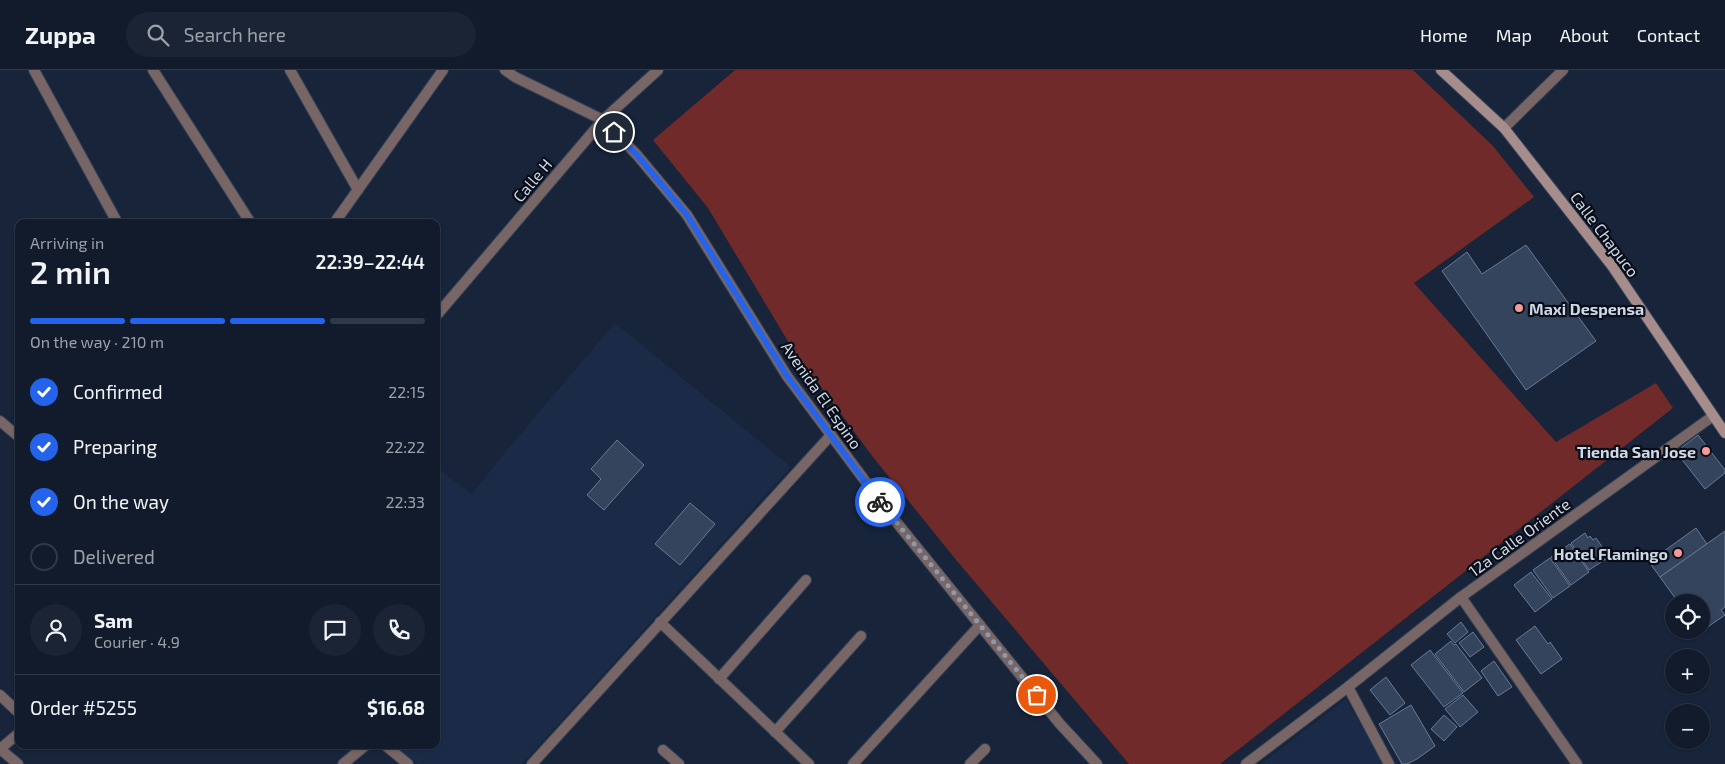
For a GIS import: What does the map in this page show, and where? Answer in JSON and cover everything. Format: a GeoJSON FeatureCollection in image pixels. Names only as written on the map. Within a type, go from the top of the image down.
{"type":"FeatureCollection","features":[{"type":"Feature","properties":{"kind":"street"},"geometry":{"type":"LineString","coordinates":[[34,70],[115,219]]}},
{"type":"Feature","properties":{"kind":"street"},"geometry":{"type":"LineString","coordinates":[[153,70],[248,219]]}},
{"type":"Feature","properties":{"kind":"street"},"geometry":{"type":"LineString","coordinates":[[290,70],[358,190]]}},
{"type":"Feature","properties":{"kind":"street"},"geometry":{"type":"LineString","coordinates":[[337,219],[443,70]]}},
{"type":"Feature","properties":{"kind":"street","name":"Avenida El Espino"},"geometry":{"type":"LineString","coordinates":[[505,70],[517,73],[603,120],[637,155],[687,215],[787,376],[889,513],[1060,724],[1097,764]]}},
{"type":"Feature","properties":{"kind":"street","name":"Calle H"},"geometry":{"type":"LineString","coordinates":[[440,311],[603,120],[658,70]]}},
{"type":"Feature","properties":{"kind":"street","name":"Calle Chapuco"},"geometry":{"type":"LineString","coordinates":[[1441,70],[1504,128],[1612,266],[1725,433]]}},
{"type":"Feature","properties":{"kind":"street"},"geometry":{"type":"LineString","coordinates":[[1504,128],[1563,70]]}},
{"type":"Feature","properties":{"kind":"street","name":"12a Calle Oriente"},"geometry":{"type":"LineString","coordinates":[[1246,764],[1348,687],[1461,597],[1713,416]]}},
{"type":"Feature","properties":{"kind":"street"},"geometry":{"type":"LineString","coordinates":[[0,421],[15,434]]}},
{"type":"Feature","properties":{"kind":"street"},"geometry":{"type":"LineString","coordinates":[[532,764],[831,435]]}},
{"type":"Feature","properties":{"kind":"street"},"geometry":{"type":"LineString","coordinates":[[719,679],[806,580]]}},
{"type":"Feature","properties":{"kind":"street"},"geometry":{"type":"LineString","coordinates":[[1461,597],[1577,764]]}},
{"type":"Feature","properties":{"kind":"street"},"geometry":{"type":"LineString","coordinates":[[660,622],[809,764]]}},
{"type":"Feature","properties":{"kind":"street"},"geometry":{"type":"LineString","coordinates":[[853,764],[980,625]]}},
{"type":"Feature","properties":{"kind":"street"},"geometry":{"type":"LineString","coordinates":[[775,732],[861,636]]}},
{"type":"Feature","properties":{"kind":"street"},"geometry":{"type":"LineString","coordinates":[[1348,687],[1389,764]]}},
{"type":"Feature","properties":{"kind":"street"},"geometry":{"type":"LineString","coordinates":[[0,695],[15,709]]}},
{"type":"Feature","properties":{"kind":"street"},"geometry":{"type":"LineString","coordinates":[[15,736],[0,749],[18,764]]}},
{"type":"Feature","properties":{"kind":"street"},"geometry":{"type":"LineString","coordinates":[[343,764],[361,749]]}},
{"type":"Feature","properties":{"kind":"street"},"geometry":{"type":"LineString","coordinates":[[390,749],[408,764]]}},
{"type":"Feature","properties":{"kind":"street"},"geometry":{"type":"LineString","coordinates":[[970,764],[984,749]]}},
{"type":"Feature","properties":{"kind":"street"},"geometry":{"type":"LineString","coordinates":[[663,750],[679,764]]}},
{"type":"Feature","properties":{"kind":"shaded area"},"geometry":{"type":"Polygon","coordinates":[[[735,70],[1413,70],[1493,146],[1534,197],[1414,283],[1556,442],[1656,383],[1673,408],[1220,764],[1129,764],[957,561],[873,457],[792,348],[708,208],[653,140],[735,70]]]}},
{"type":"Feature","properties":{"kind":"shaded area"},"geometry":{"type":"Polygon","coordinates":[[[615,323],[791,467],[522,764],[418,764],[399,749],[440,749],[440,470],[472,494],[506,451],[615,323]]]}},
{"type":"Feature","properties":{"kind":"shaded area"},"geometry":{"type":"Polygon","coordinates":[[[1346,699],[1383,764],[1261,764],[1346,699]]]}},
{"type":"Feature","properties":{"kind":"building","name":"Maxi Despensa"},"geometry":{"type":"Polygon","coordinates":[[[1526,245],[1596,341],[1526,390],[1442,271],[1467,252],[1482,274],[1526,245]]]}},
{"type":"Feature","properties":{"kind":"building"},"geometry":{"type":"Polygon","coordinates":[[[1698,435],[1725,470],[1725,473],[1705,489],[1676,452],[1698,435]]]}},
{"type":"Feature","properties":{"kind":"building"},"geometry":{"type":"Polygon","coordinates":[[[617,440],[644,465],[604,510],[587,495],[601,479],[591,469],[617,440]]]}},
{"type":"Feature","properties":{"kind":"building"},"geometry":{"type":"Polygon","coordinates":[[[690,503],[715,524],[680,565],[655,544],[690,503]]]}},
{"type":"Feature","properties":{"kind":"building","name":"Hotel Flamingo"},"geometry":{"type":"Polygon","coordinates":[[[1696,528],[1707,544],[1660,577],[1649,562],[1696,528]]]}},
{"type":"Feature","properties":{"kind":"building"},"geometry":{"type":"Polygon","coordinates":[[[1725,531],[1725,607],[1721,610],[1725,615],[1710,625],[1710,594],[1672,594],[1660,577],[1725,531]]]}},
{"type":"Feature","properties":{"kind":"building"},"geometry":{"type":"Polygon","coordinates":[[[1585,533],[1588,538],[1590,536],[1593,540],[1596,538],[1609,557],[1589,570],[1571,543],[1585,533]]]}},
{"type":"Feature","properties":{"kind":"building"},"geometry":{"type":"Polygon","coordinates":[[[1570,544],[1589,572],[1571,585],[1551,557],[1570,544]]]}},
{"type":"Feature","properties":{"kind":"building"},"geometry":{"type":"Polygon","coordinates":[[[1550,558],[1570,586],[1553,598],[1533,570],[1550,558]]]}},
{"type":"Feature","properties":{"kind":"building"},"geometry":{"type":"Polygon","coordinates":[[[1531,572],[1552,599],[1535,612],[1514,585],[1531,572]]]}},
{"type":"Feature","properties":{"kind":"building"},"geometry":{"type":"Polygon","coordinates":[[[1461,622],[1468,632],[1455,643],[1447,634],[1461,622]]]}},
{"type":"Feature","properties":{"kind":"building"},"geometry":{"type":"Polygon","coordinates":[[[1535,626],[1562,659],[1541,674],[1516,640],[1535,626]]]}},
{"type":"Feature","properties":{"kind":"building"},"geometry":{"type":"Polygon","coordinates":[[[1473,632],[1484,647],[1470,657],[1459,643],[1473,632]]]}},
{"type":"Feature","properties":{"kind":"building"},"geometry":{"type":"Polygon","coordinates":[[[1451,641],[1454,645],[1456,644],[1482,678],[1464,692],[1435,654],[1451,641]]]}},
{"type":"Feature","properties":{"kind":"building"},"geometry":{"type":"Polygon","coordinates":[[[1430,650],[1463,693],[1444,707],[1411,665],[1430,650]]]}},
{"type":"Feature","properties":{"kind":"building"},"geometry":{"type":"Polygon","coordinates":[[[1494,661],[1512,687],[1498,696],[1481,671],[1494,661]]]}},
{"type":"Feature","properties":{"kind":"building"},"geometry":{"type":"Polygon","coordinates":[[[1386,677],[1405,703],[1390,715],[1370,690],[1386,677]]]}},
{"type":"Feature","properties":{"kind":"building"},"geometry":{"type":"Polygon","coordinates":[[[1463,695],[1478,712],[1460,727],[1445,709],[1463,695]]]}},
{"type":"Feature","properties":{"kind":"building"},"geometry":{"type":"Polygon","coordinates":[[[1411,705],[1435,746],[1417,759],[1407,764],[1402,764],[1379,724],[1411,705]]]}},
{"type":"Feature","properties":{"kind":"building"},"geometry":{"type":"Polygon","coordinates":[[[1444,715],[1457,727],[1444,741],[1431,729],[1444,715]]]}},
{"type":"Feature","properties":{"kind":"way so far"},"geometry":{"type":"LineString","coordinates":[[880,502],[1037,695]]}},
{"type":"Feature","properties":{"kind":"place","name":"Maxi Despensa"},"geometry":{"type":"Point","coordinates":[1519,308]}},
{"type":"Feature","properties":{"kind":"place","name":"Tienda San Jose"},"geometry":{"type":"Point","coordinates":[1706,451]}},
{"type":"Feature","properties":{"kind":"place","name":"Hotel Flamingo"},"geometry":{"type":"Point","coordinates":[1678,553]}},
{"type":"Feature","properties":{"kind":"route"},"geometry":{"type":"LineString","coordinates":[[614,132],[637,155],[687,215],[787,376],[880,502]]}}]}
